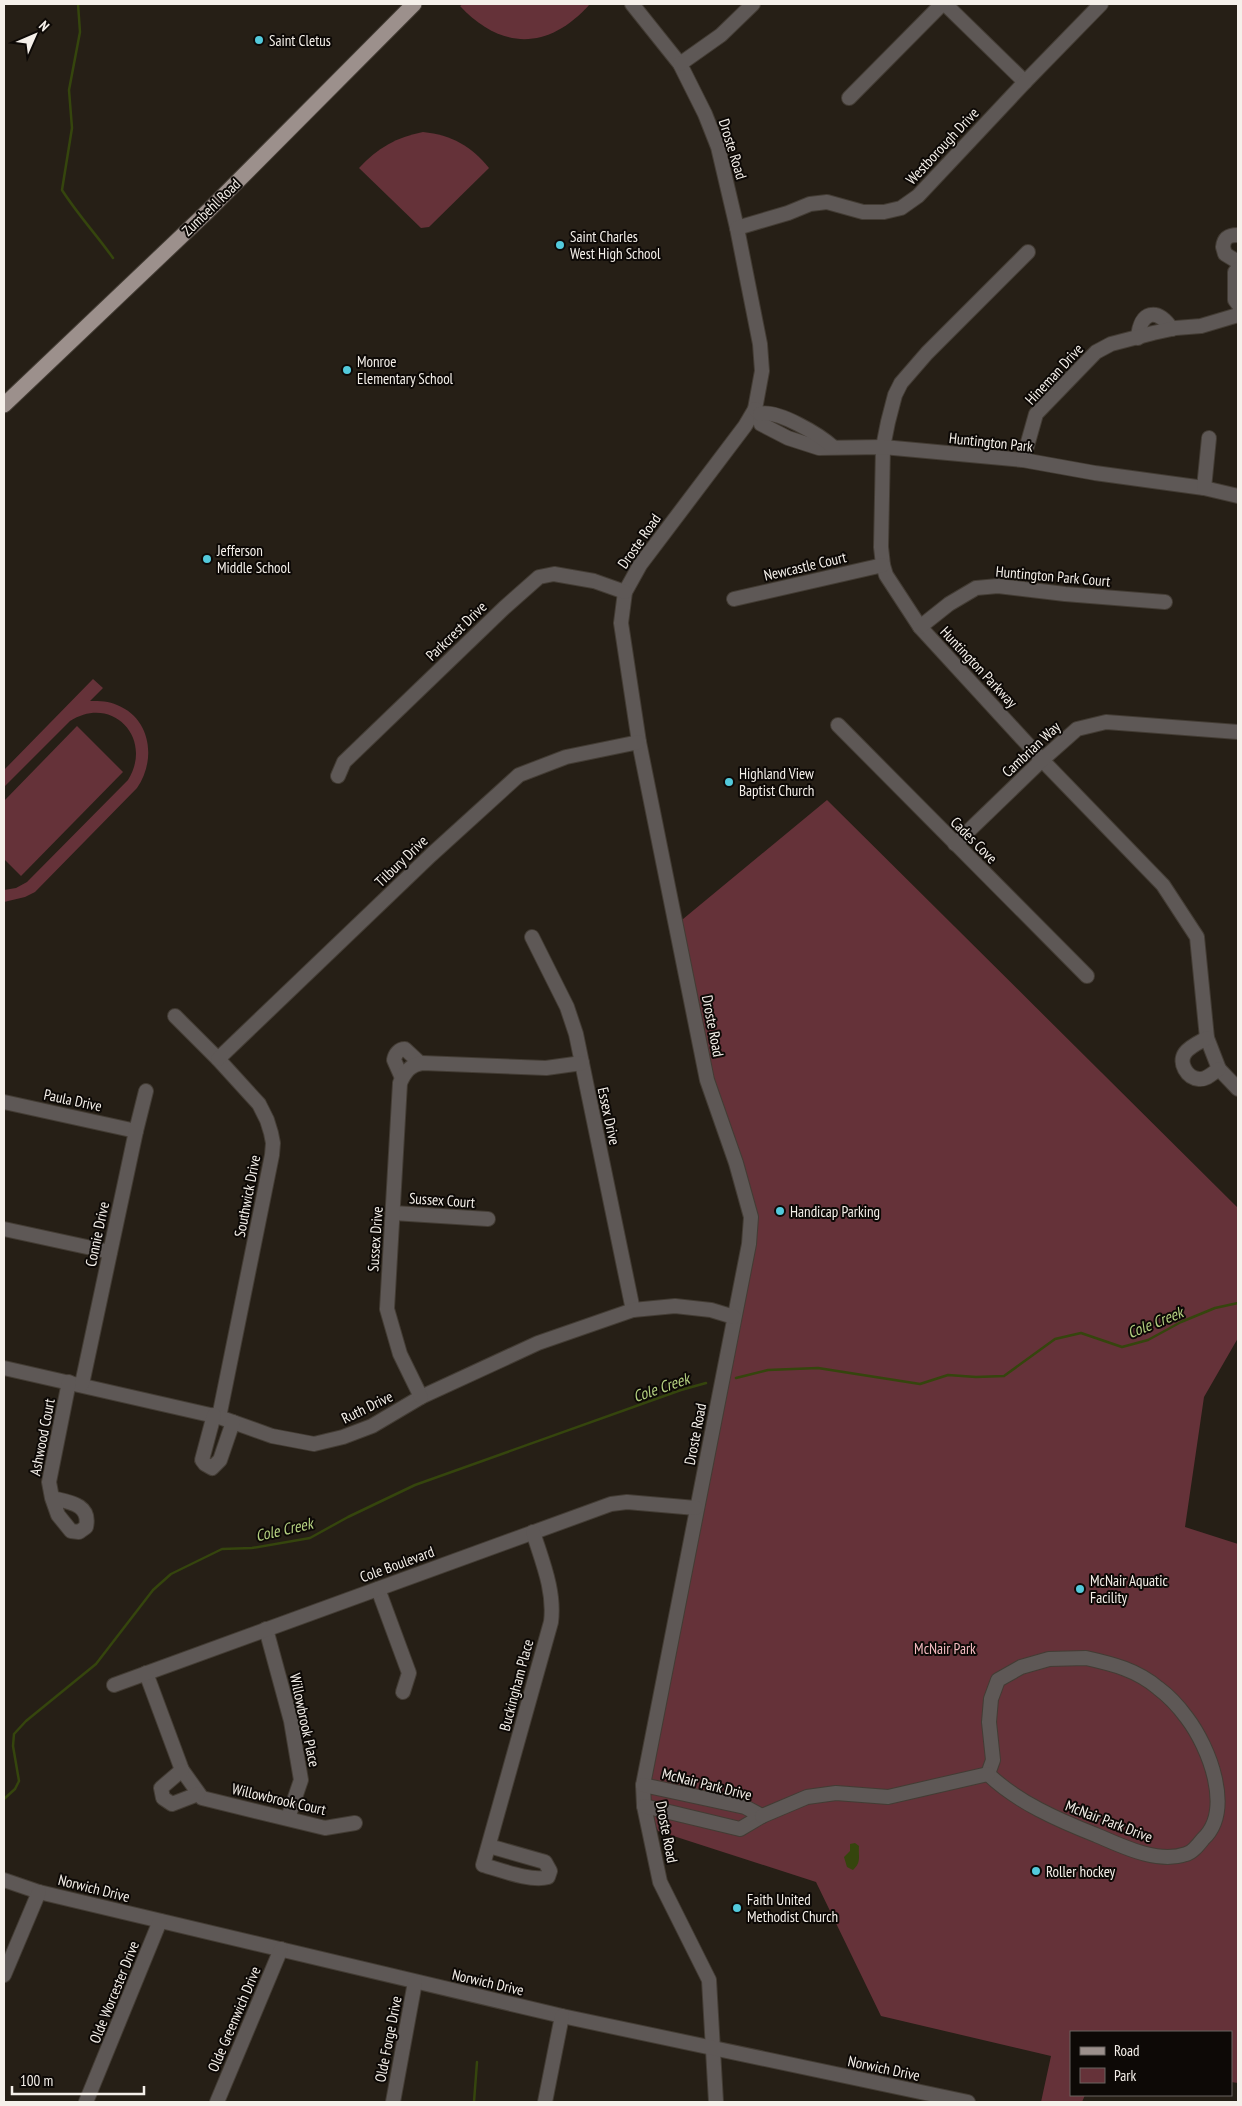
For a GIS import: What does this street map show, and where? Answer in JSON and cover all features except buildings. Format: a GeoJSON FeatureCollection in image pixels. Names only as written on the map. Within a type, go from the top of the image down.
{"type":"FeatureCollection","features":[{"type":"Feature","properties":{"kind":"main road","name":"Zumbehl Road"},"geometry":{"type":"LineString","coordinates":[[4,405],[208,211],[414,4]]}},
{"type":"Feature","properties":{"kind":"street","name":"Droste Road"},"geometry":{"type":"LineString","coordinates":[[632,4],[680,64],[712,129],[738,228],[760,344],[762,371],[757,412],[640,565],[625,592],[621,623],[639,742],[707,1080],[736,1163],[750,1217],[749,1244],[643,1785],[644,1806],[660,1882],[710,1980],[716,2102]]}},
{"type":"Feature","properties":{"kind":"street"},"geometry":{"type":"LineString","coordinates":[[680,64],[722,34],[753,4]]}},
{"type":"Feature","properties":{"kind":"street"},"geometry":{"type":"LineString","coordinates":[[849,98],[943,4],[1024,82]]}},
{"type":"Feature","properties":{"kind":"street","name":"Westborough Drive"},"geometry":{"type":"LineString","coordinates":[[738,228],[788,213],[810,204],[828,202],[863,212],[884,212],[901,208],[918,196],[1024,82],[1101,4]]}},
{"type":"Feature","properties":{"kind":"street"},"geometry":{"type":"LineString","coordinates":[[1238,235],[1230,235],[1226,238],[1222,247],[1225,254],[1238,262]]}},
{"type":"Feature","properties":{"kind":"street","name":"Huntington Parkway"},"geometry":{"type":"LineString","coordinates":[[1028,252],[927,353],[901,383],[895,395],[883,447],[881,547],[883,565],[886,575],[920,627],[1042,760],[1163,885],[1197,937],[1207,1038],[1219,1069],[1238,1089]]}},
{"type":"Feature","properties":{"kind":"street"},"geometry":{"type":"LineString","coordinates":[[1238,269],[1236,272],[1236,300],[1238,304]]}},
{"type":"Feature","properties":{"kind":"street","name":"Hineman Drive"},"geometry":{"type":"LineString","coordinates":[[1023,460],[1036,414],[1096,352],[1111,344],[1172,328],[1201,326],[1238,315]]}},
{"type":"Feature","properties":{"kind":"street","name":"Huntington Park"},"geometry":{"type":"LineString","coordinates":[[757,412],[773,413],[812,431],[833,447],[883,447],[1023,460],[1095,473],[1204,488],[1238,496]]}},
{"type":"Feature","properties":{"kind":"street"},"geometry":{"type":"LineString","coordinates":[[1204,488],[1209,438]]}},
{"type":"Feature","properties":{"kind":"street","name":"Newcastle Court"},"geometry":{"type":"LineString","coordinates":[[734,599],[883,565]]}},
{"type":"Feature","properties":{"kind":"street","name":"Parkcrest Drive"},"geometry":{"type":"LineString","coordinates":[[338,776],[344,762],[509,603],[539,577],[558,574],[594,581],[625,592]]}},
{"type":"Feature","properties":{"kind":"street","name":"Huntington Park Court"},"geometry":{"type":"LineString","coordinates":[[920,627],[949,604],[976,588],[998,586],[1065,594],[1165,602]]}},
{"type":"Feature","properties":{"kind":"street","name":"Cambrian Way"},"geometry":{"type":"LineString","coordinates":[[955,844],[1077,729],[1106,722],[1131,722],[1238,732]]}},
{"type":"Feature","properties":{"kind":"street","name":"Cades Cove"},"geometry":{"type":"LineString","coordinates":[[838,725],[1087,976]]}},
{"type":"Feature","properties":{"kind":"street","name":"Tilbury Drive"},"geometry":{"type":"LineString","coordinates":[[218,1059],[431,855],[519,775],[566,757],[639,742]]}},
{"type":"Feature","properties":{"kind":"street","name":"Essex Drive"},"geometry":{"type":"LineString","coordinates":[[532,937],[568,1007],[582,1063],[633,1310]]}},
{"type":"Feature","properties":{"kind":"street","name":"Southwick Drive"},"geometry":{"type":"LineString","coordinates":[[175,1016],[259,1104],[267,1120],[273,1143],[216,1416],[202,1460],[205,1464],[212,1468],[220,1460],[234,1422]]}},
{"type":"Feature","properties":{"kind":"street"},"geometry":{"type":"LineString","coordinates":[[1207,1038],[1184,1054],[1183,1068],[1189,1075],[1197,1079],[1205,1078],[1219,1069]]}},
{"type":"Feature","properties":{"kind":"street","name":"Sussex Drive"},"geometry":{"type":"LineString","coordinates":[[420,1063],[412,1053],[405,1049],[401,1049],[395,1055],[394,1060],[402,1078],[400,1083],[387,1309],[400,1354],[421,1397]]}},
{"type":"Feature","properties":{"kind":"street"},"geometry":{"type":"LineString","coordinates":[[402,1078],[408,1068],[420,1063],[546,1068],[582,1063]]}},
{"type":"Feature","properties":{"kind":"street","name":"Connie Drive"},"geometry":{"type":"LineString","coordinates":[[75,1383],[110,1252],[146,1090]]}},
{"type":"Feature","properties":{"kind":"street","name":"Paula Drive"},"geometry":{"type":"LineString","coordinates":[[4,1102],[136,1130]]}},
{"type":"Feature","properties":{"kind":"street","name":"Sussex Court"},"geometry":{"type":"LineString","coordinates":[[393,1213],[488,1219]]}},
{"type":"Feature","properties":{"kind":"street"},"geometry":{"type":"LineString","coordinates":[[4,1229],[110,1252]]}},
{"type":"Feature","properties":{"kind":"street","name":"Ruth Drive"},"geometry":{"type":"LineString","coordinates":[[4,1368],[216,1416],[272,1436],[314,1444],[343,1437],[372,1426],[421,1397],[538,1343],[633,1310],[675,1306],[711,1310],[734,1317]]}},
{"type":"Feature","properties":{"kind":"street","name":"Ashwood Court"},"geometry":{"type":"LineString","coordinates":[[52,1498],[49,1482],[75,1383]]}},
{"type":"Feature","properties":{"kind":"street","name":"Cole Boulevard"},"geometry":{"type":"LineString","coordinates":[[114,1685],[620,1502],[696,1508]]}},
{"type":"Feature","properties":{"kind":"street","name":"Buckingham Place"},"geometry":{"type":"LineString","coordinates":[[489,1846],[550,1622],[552,1607],[550,1588],[533,1532]]}},
{"type":"Feature","properties":{"kind":"street"},"geometry":{"type":"LineString","coordinates":[[378,1589],[409,1672],[403,1692]]}},
{"type":"Feature","properties":{"kind":"street","name":"Willowbrook Place"},"geometry":{"type":"LineString","coordinates":[[266,1629],[291,1721],[301,1780],[288,1818]]}},
{"type":"Feature","properties":{"kind":"street","name":"McNair Park Drive"},"geometry":{"type":"LineString","coordinates":[[1086,1658],[1122,1666],[1150,1682],[1173,1701],[1188,1718],[1198,1736],[1215,1778],[1218,1802],[1216,1815],[1208,1835],[1188,1854],[1162,1857],[1128,1848],[1060,1821],[1000,1786],[988,1774],[993,1760],[989,1722],[990,1700],[998,1680],[1021,1667],[1049,1660],[1086,1658]]}},
{"type":"Feature","properties":{"kind":"street"},"geometry":{"type":"LineString","coordinates":[[146,1673],[182,1770],[198,1794],[172,1804],[163,1798],[161,1788],[182,1770]]}},
{"type":"Feature","properties":{"kind":"street","name":"McNair Park Drive"},"geometry":{"type":"LineString","coordinates":[[644,1806],[740,1829],[762,1816],[807,1797],[836,1793],[888,1797],[988,1774]]}},
{"type":"Feature","properties":{"kind":"street","name":"McNair Park Drive"},"geometry":{"type":"LineString","coordinates":[[643,1785],[745,1807],[762,1816]]}},
{"type":"Feature","properties":{"kind":"street","name":"Willowbrook Court"},"geometry":{"type":"LineString","coordinates":[[198,1794],[202,1798],[325,1828],[355,1823]]}},
{"type":"Feature","properties":{"kind":"street","name":"Norwich Drive"},"geometry":{"type":"LineString","coordinates":[[4,1880],[39,1892],[562,2016],[968,2102]]}},
{"type":"Feature","properties":{"kind":"street"},"geometry":{"type":"LineString","coordinates":[[4,1975],[39,1892]]}},
{"type":"Feature","properties":{"kind":"street","name":"Olde Worcester Drive"},"geometry":{"type":"LineString","coordinates":[[86,2102],[160,1921]]}},
{"type":"Feature","properties":{"kind":"street","name":"Olde Greenwich Drive"},"geometry":{"type":"LineString","coordinates":[[217,2102],[280,1949]]}},
{"type":"Feature","properties":{"kind":"street","name":"Olde Forge Drive"},"geometry":{"type":"LineString","coordinates":[[393,2102],[415,1982]]}},
{"type":"Feature","properties":{"kind":"street"},"geometry":{"type":"LineString","coordinates":[[545,2102],[562,2016]]}},
{"type":"Feature","properties":{"kind":"green space"},"geometry":{"type":"Polygon","coordinates":[[[463,4],[590,4],[574,19],[558,30],[542,37],[525,39],[509,37],[492,31],[476,21],[460,6],[463,4]]]}},
{"type":"Feature","properties":{"kind":"green space"},"geometry":{"type":"Polygon","coordinates":[[[423,132],[443,136],[460,143],[489,168],[429,227],[421,228],[359,168],[388,144],[423,132]]]}},
{"type":"Feature","properties":{"kind":"green space"},"geometry":{"type":"Polygon","coordinates":[[[93,679],[103,688],[90,701],[108,702],[129,711],[144,730],[148,754],[147,766],[143,777],[137,788],[35,892],[25,897],[4,902],[4,890],[16,888],[27,882],[128,780],[135,764],[136,749],[132,736],[124,725],[114,717],[100,713],[86,714],[70,721],[4,787],[4,770],[93,679]]]}},
{"type":"Feature","properties":{"kind":"green space"},"geometry":{"type":"Polygon","coordinates":[[[77,726],[123,772],[21,876],[4,859],[4,801],[77,726]]]}},
{"type":"Feature","properties":{"kind":"green space","name":"McNair Park"},"geometry":{"type":"Polygon","coordinates":[[[827,800],[1238,1208],[1238,1338],[1204,1397],[1185,1527],[1238,1544],[1238,2083],[1232,2082],[1232,2031],[1070,2031],[1070,2096],[1085,2096],[1082,2102],[1041,2102],[1051,2056],[881,2016],[816,1882],[658,1831],[643,1798],[751,1217],[707,1080],[677,924],[827,800]]]}},
{"type":"Feature","properties":{"kind":"shaded area"},"geometry":{"type":"Polygon","coordinates":[[[855,1843],[859,1846],[859,1859],[858,1864],[853,1870],[847,1867],[844,1857],[850,1851],[850,1844],[855,1843]]]}},
{"type":"Feature","properties":{"kind":"waterway"},"geometry":{"type":"LineString","coordinates":[[78,4],[80,32],[69,90],[72,128],[62,190],[113,258]]}},
{"type":"Feature","properties":{"kind":"waterway","name":"Cole Creek"},"geometry":{"type":"LineString","coordinates":[[736,1378],[768,1370],[818,1368],[920,1384],[948,1375],[1004,1376],[1055,1339],[1081,1333],[1122,1347],[1148,1340],[1181,1322],[1215,1308],[1238,1303]]}},
{"type":"Feature","properties":{"kind":"waterway","name":"Cole Creek"},"geometry":{"type":"LineString","coordinates":[[4,1799],[15,1789],[19,1781],[13,1746],[14,1734],[26,1721],[96,1664],[153,1590],[171,1574],[222,1549],[252,1548],[310,1538],[348,1517],[415,1485],[681,1390],[706,1383]]}},
{"type":"Feature","properties":{"kind":"waterway"},"geometry":{"type":"LineString","coordinates":[[474,2102],[477,2062]]}},
{"type":"Feature","properties":{"kind":"place","name":"Saint Cletus"},"geometry":{"type":"Point","coordinates":[259,40]}},
{"type":"Feature","properties":{"kind":"place","name":"Saint Charles West High School"},"geometry":{"type":"Point","coordinates":[560,245]}},
{"type":"Feature","properties":{"kind":"place","name":"Monroe Elementary School"},"geometry":{"type":"Point","coordinates":[347,370]}},
{"type":"Feature","properties":{"kind":"place","name":"Jefferson Middle School"},"geometry":{"type":"Point","coordinates":[207,559]}},
{"type":"Feature","properties":{"kind":"place","name":"Highland View Baptist Church"},"geometry":{"type":"Point","coordinates":[729,782]}},
{"type":"Feature","properties":{"kind":"place","name":"Handicap Parking"},"geometry":{"type":"Point","coordinates":[780,1211]}},
{"type":"Feature","properties":{"kind":"place","name":"McNair Aquatic Facility"},"geometry":{"type":"Point","coordinates":[1080,1589]}},
{"type":"Feature","properties":{"kind":"place","name":"Roller hockey"},"geometry":{"type":"Point","coordinates":[1036,1871]}},
{"type":"Feature","properties":{"kind":"place","name":"Faith United Methodist Church"},"geometry":{"type":"Point","coordinates":[737,1908]}}]}
